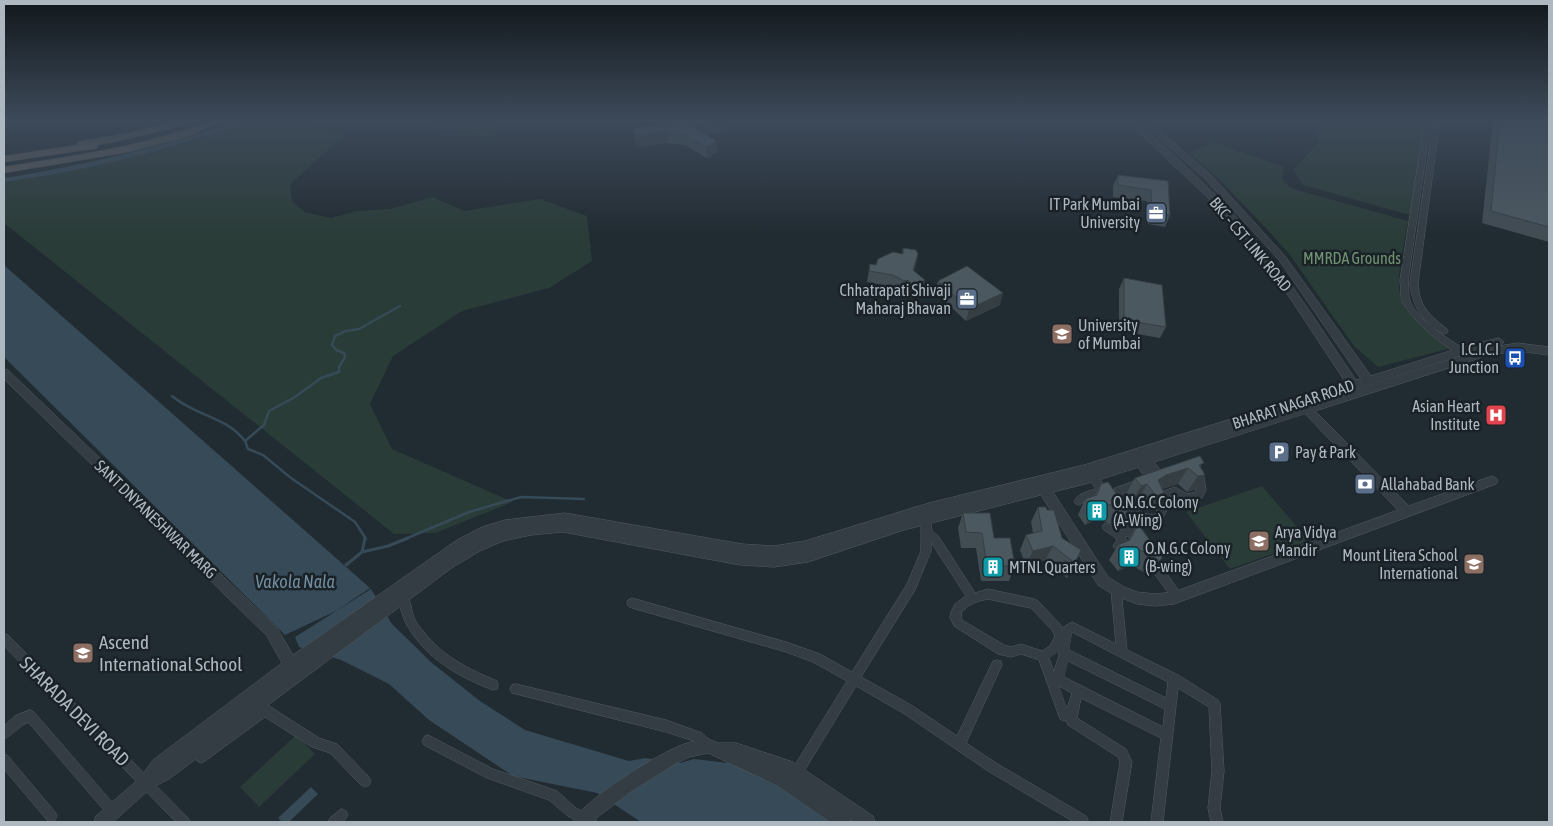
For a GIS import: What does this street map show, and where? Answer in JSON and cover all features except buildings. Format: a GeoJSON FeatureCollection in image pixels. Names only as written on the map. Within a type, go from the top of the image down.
{"type":"FeatureCollection","features":[{"type":"Feature","properties":{"kind":"highway"},"geometry":{"type":"LineString","coordinates":[[4,165],[45,159]]}},
{"type":"Feature","properties":{"kind":"highway"},"geometry":{"type":"LineString","coordinates":[[4,170],[73,159]]}},
{"type":"Feature","properties":{"kind":"street","name":"BKC - CST LINK ROAD"},"geometry":{"type":"LineString","coordinates":[[1172,159],[1239,225],[1276,272],[1352,386]]}},
{"type":"Feature","properties":{"kind":"street","name":"BKC - CST LINK ROAD"},"geometry":{"type":"LineString","coordinates":[[1187,159],[1208,177],[1252,224],[1290,270],[1368,380]]}},
{"type":"Feature","properties":{"kind":"street"},"geometry":{"type":"LineString","coordinates":[[1422,159],[1404,281],[1405,294],[1411,308],[1419,317],[1469,353]]}},
{"type":"Feature","properties":{"kind":"street"},"geometry":{"type":"LineString","coordinates":[[1431,159],[1414,294],[1416,301],[1427,316],[1469,353]]}},
{"type":"Feature","properties":{"kind":"street"},"geometry":{"type":"LineString","coordinates":[[1239,225],[1252,224]]}},
{"type":"Feature","properties":{"kind":"street"},"geometry":{"type":"LineString","coordinates":[[1276,272],[1290,270]]}},
{"type":"Feature","properties":{"kind":"street","name":"BHARAT NAGAR ROAD"},"geometry":{"type":"LineString","coordinates":[[1042,486],[1469,353],[1497,342],[1513,341],[1549,346]]}},
{"type":"Feature","properties":{"kind":"street","name":"BHARAT NAGAR ROAD"},"geometry":{"type":"LineString","coordinates":[[1042,486],[1093,477],[1304,405],[1368,380],[1469,353],[1517,347],[1549,352]]}},
{"type":"Feature","properties":{"kind":"street","name":"SANT DNYANESHWAR MARG"},"geometry":{"type":"LineString","coordinates":[[4,373],[272,632],[295,668]]}},
{"type":"Feature","properties":{"kind":"street"},"geometry":{"type":"LineString","coordinates":[[1304,405],[1406,512]]}},
{"type":"Feature","properties":{"kind":"street"},"geometry":{"type":"LineString","coordinates":[[1143,461],[1160,476],[1118,491],[1118,494],[1134,514],[1148,520],[1159,517],[1162,510],[1157,500],[1158,497],[1175,491],[1186,498],[1200,494],[1199,473],[1191,466]]}},
{"type":"Feature","properties":{"kind":"street"},"geometry":{"type":"LineString","coordinates":[[1093,477],[1177,597]]}},
{"type":"Feature","properties":{"kind":"street"},"geometry":{"type":"LineString","coordinates":[[4,733],[19,720],[30,716],[107,817],[146,783],[200,756],[295,668],[397,598],[461,544],[486,531],[505,525],[565,518],[601,528],[742,550],[774,552],[804,547],[926,514],[1042,486],[1104,581],[1116,590],[1155,602],[1177,597],[1492,481]]}},
{"type":"Feature","properties":{"kind":"street"},"geometry":{"type":"LineString","coordinates":[[1080,501],[1088,495],[1103,491]]}},
{"type":"Feature","properties":{"kind":"street"},"geometry":{"type":"LineString","coordinates":[[792,779],[853,678],[911,588],[926,552],[926,514]]}},
{"type":"Feature","properties":{"kind":"street"},"geometry":{"type":"LineString","coordinates":[[1107,527],[1119,535],[1122,541],[1118,546]]}},
{"type":"Feature","properties":{"kind":"street"},"geometry":{"type":"LineString","coordinates":[[1119,535],[1130,530]]}},
{"type":"Feature","properties":{"kind":"street"},"geometry":{"type":"LineString","coordinates":[[927,532],[936,540],[973,599]]}},
{"type":"Feature","properties":{"kind":"street"},"geometry":{"type":"LineString","coordinates":[[1116,590],[1122,653]]}},
{"type":"Feature","properties":{"kind":"street"},"geometry":{"type":"LineString","coordinates":[[988,594],[1034,604],[1056,627],[1060,636],[1054,650],[1043,656],[1021,650],[1011,652],[1002,650],[958,623],[954,617],[954,612],[959,606],[988,594]]}},
{"type":"Feature","properties":{"kind":"street"},"geometry":{"type":"LineString","coordinates":[[397,598],[407,603],[410,622],[433,653],[463,672],[493,685]]}},
{"type":"Feature","properties":{"kind":"street"},"geometry":{"type":"LineString","coordinates":[[632,603],[786,647],[816,658],[907,710],[959,745],[1082,820]]}},
{"type":"Feature","properties":{"kind":"street"},"geometry":{"type":"LineString","coordinates":[[1170,706],[1065,654],[1062,649],[1066,630],[1072,628],[1174,679],[1214,704],[1218,770],[1214,808],[1217,822]]}},
{"type":"Feature","properties":{"kind":"street","name":"SHARADA DEVI ROAD"},"geometry":{"type":"LineString","coordinates":[[4,639],[146,783]]}},
{"type":"Feature","properties":{"kind":"street"},"geometry":{"type":"LineString","coordinates":[[1065,654],[1058,677],[1060,681],[1167,735]]}},
{"type":"Feature","properties":{"kind":"street"},"geometry":{"type":"LineString","coordinates":[[1043,656],[1064,715]]}},
{"type":"Feature","properties":{"kind":"street"},"geometry":{"type":"LineString","coordinates":[[959,745],[997,665]]}},
{"type":"Feature","properties":{"kind":"street"},"geometry":{"type":"LineString","coordinates":[[1157,822],[1174,679]]}},
{"type":"Feature","properties":{"kind":"street"},"geometry":{"type":"LineString","coordinates":[[516,689],[666,726],[698,737],[713,748],[769,768],[792,779],[847,819],[867,822]]}},
{"type":"Feature","properties":{"kind":"street"},"geometry":{"type":"LineString","coordinates":[[1078,689],[1070,716],[1072,721],[1122,753],[1125,757],[1126,762],[1116,822]]}},
{"type":"Feature","properties":{"kind":"street"},"geometry":{"type":"LineString","coordinates":[[146,783],[158,764],[259,702]]}},
{"type":"Feature","properties":{"kind":"street"},"geometry":{"type":"LineString","coordinates":[[259,702],[316,744],[333,748],[365,781]]}},
{"type":"Feature","properties":{"kind":"street"},"geometry":{"type":"LineString","coordinates":[[428,741],[491,774],[552,795],[585,821],[604,801],[678,754],[713,748]]}},
{"type":"Feature","properties":{"kind":"street"},"geometry":{"type":"LineString","coordinates":[[4,760],[51,816]]}},
{"type":"Feature","properties":{"kind":"street"},"geometry":{"type":"LineString","coordinates":[[146,783],[184,822]]}},
{"type":"Feature","properties":{"kind":"green space"},"geometry":{"type":"Polygon","coordinates":[[[122,159],[318,159],[290,184],[292,201],[305,212],[331,218],[357,211],[390,209],[433,197],[464,211],[540,199],[587,216],[592,261],[549,288],[462,311],[393,356],[370,404],[392,449],[513,502],[435,533],[394,534],[4,223],[4,178],[122,159]]]}},
{"type":"Feature","properties":{"kind":"green space","name":"MMRDA Grounds"},"geometry":{"type":"Polygon","coordinates":[[[1195,159],[1260,159],[1284,167],[1282,178],[1287,185],[1297,190],[1408,221],[1400,266],[1400,295],[1405,307],[1415,319],[1451,348],[1378,367],[1354,346],[1290,255],[1219,179],[1195,159]]]}},
{"type":"Feature","properties":{"kind":"green space"},"geometry":{"type":"Polygon","coordinates":[[[1303,159],[1419,159],[1410,213],[1406,214],[1303,185],[1293,170],[1303,159]]]}},
{"type":"Feature","properties":{"kind":"green space"},"geometry":{"type":"Polygon","coordinates":[[[1262,486],[1309,541],[1230,569],[1186,512],[1262,486]]]}},
{"type":"Feature","properties":{"kind":"green space"},"geometry":{"type":"Polygon","coordinates":[[[296,735],[315,754],[259,807],[240,787],[296,735]]]}},
{"type":"Feature","properties":{"kind":"water","name":"Vakola Nala"},"geometry":{"type":"Polygon","coordinates":[[[4,265],[370,588],[336,611],[285,635],[4,357],[4,265]]]}},
{"type":"Feature","properties":{"kind":"water"},"geometry":{"type":"Polygon","coordinates":[[[371,589],[392,624],[432,663],[480,701],[525,730],[629,761],[645,758],[680,763],[694,759],[737,764],[797,795],[834,822],[641,822],[597,793],[513,776],[429,720],[389,684],[341,660],[299,647],[295,637],[371,589]]]}},
{"type":"Feature","properties":{"kind":"water"},"geometry":{"type":"Polygon","coordinates":[[[311,787],[318,794],[289,822],[282,822],[278,818],[311,787]]]}},
{"type":"Feature","properties":{"kind":"waterway"},"geometry":{"type":"LineString","coordinates":[[4,180],[66,170],[116,159]]}},
{"type":"Feature","properties":{"kind":"waterway"},"geometry":{"type":"LineString","coordinates":[[245,441],[264,425],[269,411],[295,397],[321,378],[339,372],[339,367],[345,357],[344,353],[336,350],[332,345],[335,336],[346,331],[359,329],[400,306],[398,307]]}},
{"type":"Feature","properties":{"kind":"waterway"},"geometry":{"type":"LineString","coordinates":[[172,396],[190,408],[229,426],[245,441]]}},
{"type":"Feature","properties":{"kind":"waterway"},"geometry":{"type":"LineString","coordinates":[[245,441],[248,449],[263,455],[291,478],[355,522],[366,539]]}},
{"type":"Feature","properties":{"kind":"waterway"},"geometry":{"type":"LineString","coordinates":[[405,539],[469,512],[521,497],[584,499]]}},
{"type":"Feature","properties":{"kind":"waterway"},"geometry":{"type":"LineString","coordinates":[[362,552],[365,538]]}},
{"type":"Feature","properties":{"kind":"waterway"},"geometry":{"type":"LineString","coordinates":[[362,552],[388,546],[408,538]]}},
{"type":"Feature","properties":{"kind":"waterway"},"geometry":{"type":"LineString","coordinates":[[346,565],[362,552]]}},
{"type":"Feature","properties":{"kind":"place","name":"IT Park Mumbai University"},"geometry":{"type":"Point","coordinates":[1156,213]}},
{"type":"Feature","properties":{"kind":"place","name":"Chhatrapati Shivaji Maharaj Bhavan"},"geometry":{"type":"Point","coordinates":[967,299]}},
{"type":"Feature","properties":{"kind":"place","name":"University of Mumbai"},"geometry":{"type":"Point","coordinates":[1062,334]}},
{"type":"Feature","properties":{"kind":"place","name":"I.C.I.C.I Junction"},"geometry":{"type":"Point","coordinates":[1515,358]}},
{"type":"Feature","properties":{"kind":"place","name":"Asian Heart Institute"},"geometry":{"type":"Point","coordinates":[1496,415]}},
{"type":"Feature","properties":{"kind":"place","name":"Pay & Park"},"geometry":{"type":"Point","coordinates":[1279,452]}},
{"type":"Feature","properties":{"kind":"place","name":"Allahabad Bank"},"geometry":{"type":"Point","coordinates":[1365,484]}},
{"type":"Feature","properties":{"kind":"place","name":"O.N.G.C Colony (A-Wing)"},"geometry":{"type":"Point","coordinates":[1097,511]}},
{"type":"Feature","properties":{"kind":"place","name":"Arya Vidya Mandir"},"geometry":{"type":"Point","coordinates":[1259,541]}},
{"type":"Feature","properties":{"kind":"place","name":"O.N.G.C Colony (B-wing)"},"geometry":{"type":"Point","coordinates":[1129,557]}},
{"type":"Feature","properties":{"kind":"place","name":"Mount Litera School International"},"geometry":{"type":"Point","coordinates":[1474,564]}},
{"type":"Feature","properties":{"kind":"place","name":"MTNL Quarters"},"geometry":{"type":"Point","coordinates":[993,567]}},
{"type":"Feature","properties":{"kind":"place","name":"Ascend International School"},"geometry":{"type":"Point","coordinates":[83,653]}}]}
